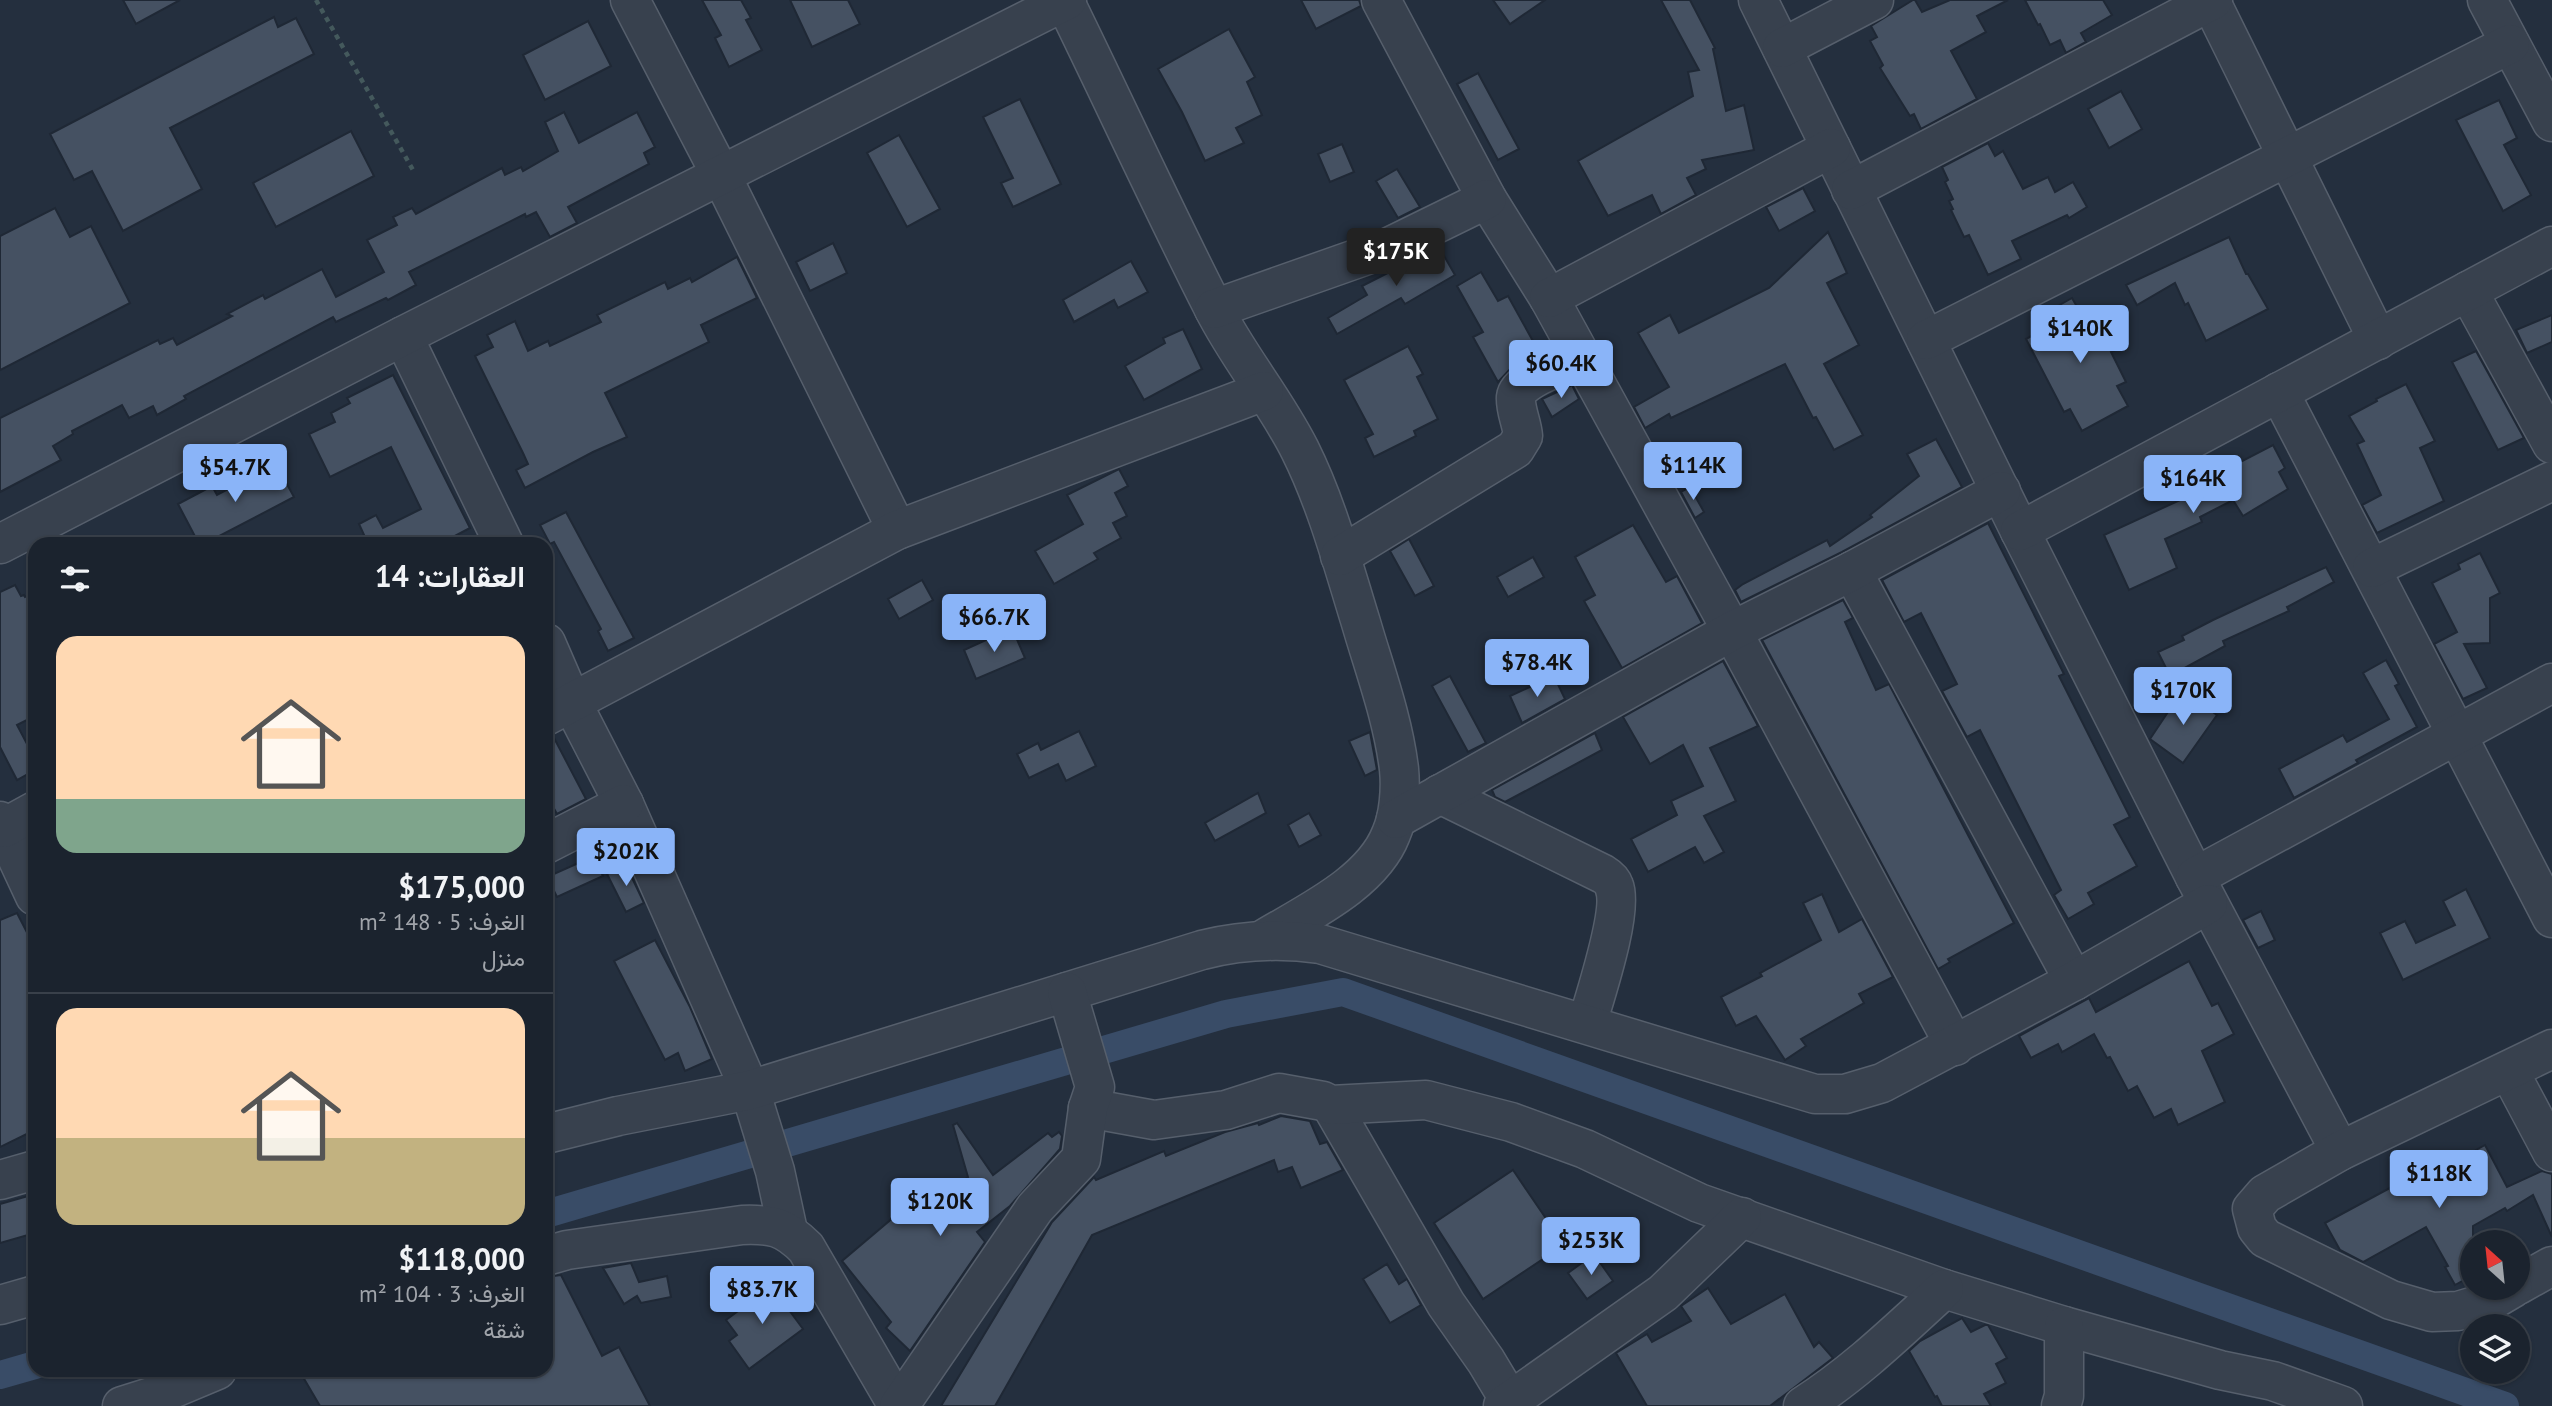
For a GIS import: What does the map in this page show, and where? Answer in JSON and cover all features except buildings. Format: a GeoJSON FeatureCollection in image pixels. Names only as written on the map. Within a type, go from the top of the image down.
{"type":"FeatureCollection","features":[{"type":"Feature","properties":{"kind":"street"},"geometry":{"type":"LineString","coordinates":[[629,0],[722,176],[897,530]]}},
{"type":"Feature","properties":{"kind":"street"},"geometry":{"type":"LineString","coordinates":[[0,544],[404,335],[1065,0],[1214,309],[1238,351],[1284,420],[1309,469],[1340,556],[1394,740],[1399,772],[1391,836],[1375,859],[1350,885],[1264,939]]}},
{"type":"Feature","properties":{"kind":"street"},"geometry":{"type":"LineString","coordinates":[[1381,0],[1487,199],[1549,298],[1955,1046]]}},
{"type":"Feature","properties":{"kind":"street"},"geometry":{"type":"LineString","coordinates":[[1758,0],[2020,531],[2202,891],[2340,1151]]}},
{"type":"Feature","properties":{"kind":"street"},"geometry":{"type":"LineString","coordinates":[[1782,48],[1874,0]]}},
{"type":"Feature","properties":{"kind":"street"},"geometry":{"type":"LineString","coordinates":[[1851,190],[2211,0],[2378,340]]}},
{"type":"Feature","properties":{"kind":"street"},"geometry":{"type":"LineString","coordinates":[[2487,0],[2552,122]]}},
{"type":"Feature","properties":{"kind":"street"},"geometry":{"type":"LineString","coordinates":[[1926,340],[2510,44]]}},
{"type":"Feature","properties":{"kind":"street"},"geometry":{"type":"LineString","coordinates":[[1549,298],[1831,148]]}},
{"type":"Feature","properties":{"kind":"street"},"geometry":{"type":"LineString","coordinates":[[1214,309],[1387,248],[1487,199]]}},
{"type":"Feature","properties":{"kind":"street"},"geometry":{"type":"LineString","coordinates":[[2020,531],[2552,246]]}},
{"type":"Feature","properties":{"kind":"street"},"geometry":{"type":"LineString","coordinates":[[2468,291],[2552,444]]}},
{"type":"Feature","properties":{"kind":"street"},"geometry":{"type":"LineString","coordinates":[[404,335],[501,537]]}},
{"type":"Feature","properties":{"kind":"street"},"geometry":{"type":"LineString","coordinates":[[1340,556],[1515,449],[1523,436],[1516,398],[1518,389],[1529,381],[1581,358]]}},
{"type":"Feature","properties":{"kind":"street"},"geometry":{"type":"LineString","coordinates":[[559,710],[897,530],[1264,391]]}},
{"type":"Feature","properties":{"kind":"street"},"geometry":{"type":"LineString","coordinates":[[2279,392],[2552,918]]}},
{"type":"Feature","properties":{"kind":"street"},"geometry":{"type":"LineString","coordinates":[[2372,568],[2552,481]]}},
{"type":"Feature","properties":{"kind":"street"},"geometry":{"type":"LineString","coordinates":[[1395,819],[1732,632],[1853,571],[2001,491]]}},
{"type":"Feature","properties":{"kind":"street"},"geometry":{"type":"LineString","coordinates":[[1853,571],[2074,981]]}},
{"type":"Feature","properties":{"kind":"street"},"geometry":{"type":"LineString","coordinates":[[553,679],[559,710],[624,804],[753,1098],[775,1171],[788,1231]]}},
{"type":"Feature","properties":{"kind":"street"},"geometry":{"type":"LineString","coordinates":[[553,1132],[618,1116],[753,1098],[1069,1001],[1202,950],[1235,942],[1264,939],[1320,944],[1815,1094],[1829,1095],[1863,1090],[1955,1046],[2074,981],[2202,891],[2455,735],[2552,683]]}},
{"type":"Feature","properties":{"kind":"street"},"geometry":{"type":"LineString","coordinates":[[1440,794],[1603,874],[1614,885],[1615,911],[1609,945],[1587,1024]]}},
{"type":"Feature","properties":{"kind":"street"},"geometry":{"type":"LineString","coordinates":[[553,840],[624,804]]}},
{"type":"Feature","properties":{"kind":"street"},"geometry":{"type":"LineString","coordinates":[[13,820],[28,872]]}},
{"type":"Feature","properties":{"kind":"street"},"geometry":{"type":"LineString","coordinates":[[553,1254],[742,1225],[761,1224],[788,1231],[806,1248],[899,1406],[1035,1208],[1081,1159],[1092,1097],[1069,1001]]}},
{"type":"Feature","properties":{"kind":"street"},"geometry":{"type":"LineString","coordinates":[[2493,1300],[2458,1311],[2432,1312],[2391,1300],[2265,1238],[2257,1228],[2252,1209],[2265,1194],[2340,1151],[2552,1049]]}},
{"type":"Feature","properties":{"kind":"street"},"geometry":{"type":"LineString","coordinates":[[2509,1071],[2552,1152]]}},
{"type":"Feature","properties":{"kind":"street"},"geometry":{"type":"LineString","coordinates":[[1092,1097],[1154,1120],[1226,1110],[1279,1093],[1331,1105],[1426,1100],[1511,1122],[1586,1149],[1699,1203],[1944,1289],[2220,1370],[2273,1381],[2343,1406]]}},
{"type":"Feature","properties":{"kind":"street"},"geometry":{"type":"LineString","coordinates":[[1331,1105],[1508,1404],[1663,1293],[1742,1217]]}},
{"type":"Feature","properties":{"kind":"street"},"geometry":{"type":"LineString","coordinates":[[0,1180],[28,1172]]}},
{"type":"Feature","properties":{"kind":"street"},"geometry":{"type":"LineString","coordinates":[[2530,1278],[2552,1266]]}},
{"type":"Feature","properties":{"kind":"street"},"geometry":{"type":"LineString","coordinates":[[1803,1406],[1824,1393],[1944,1289]]}},
{"type":"Feature","properties":{"kind":"street"},"geometry":{"type":"LineString","coordinates":[[0,1305],[28,1296]]}},
{"type":"Feature","properties":{"kind":"street"},"geometry":{"type":"LineString","coordinates":[[2061,1406],[2064,1396],[2064,1326]]}},
{"type":"Feature","properties":{"kind":"street"},"geometry":{"type":"LineString","coordinates":[[126,1405],[200,1377]]}},
{"type":"Feature","properties":{"kind":"path"},"geometry":{"type":"LineString","coordinates":[[316,0],[413,170]]}},
{"type":"Feature","properties":{"kind":"waterway"},"geometry":{"type":"LineString","coordinates":[[553,1212],[1226,1014],[1343,992],[2505,1406]]}},
{"type":"Feature","properties":{"kind":"waterway"},"geometry":{"type":"LineString","coordinates":[[0,1375],[28,1367]]}}]}
